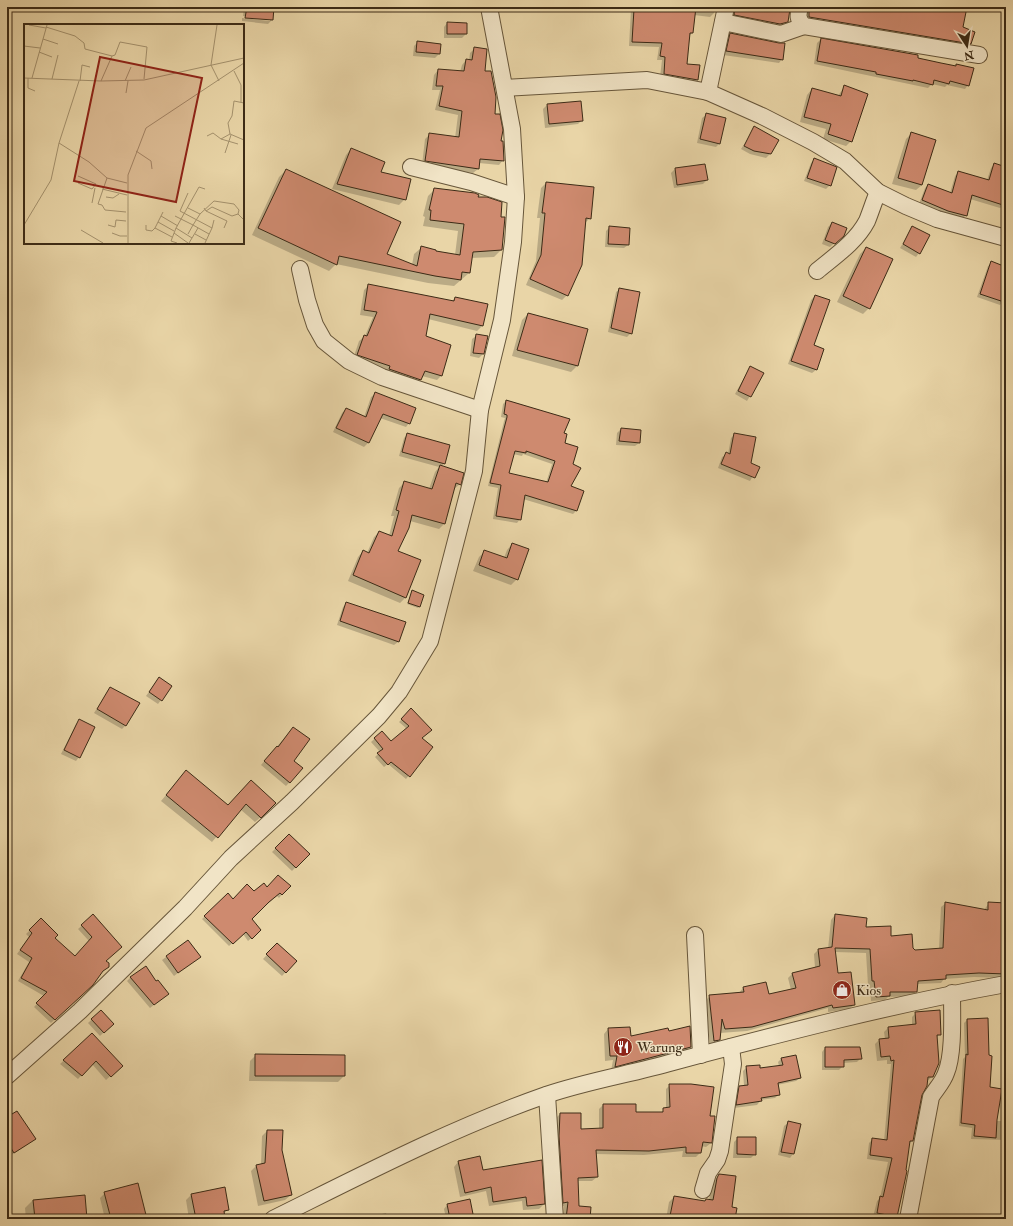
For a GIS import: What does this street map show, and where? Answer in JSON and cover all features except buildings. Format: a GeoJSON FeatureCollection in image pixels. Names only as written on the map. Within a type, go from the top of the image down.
{"type":"FeatureCollection","features":[{"type":"Feature","properties":{"kind":"street"},"geometry":{"type":"LineString","coordinates":[[7,1076],[80,1012],[185,908],[231,858],[292,802],[379,716],[399,692],[430,641],[474,471],[480,410],[502,320],[513,242],[516,197],[512,129],[489,7]]}},
{"type":"Feature","properties":{"kind":"street"},"geometry":{"type":"LineString","coordinates":[[800,7],[798,16],[804,26]]}},
{"type":"Feature","properties":{"kind":"street"},"geometry":{"type":"LineString","coordinates":[[708,92],[725,15],[781,34],[804,26],[979,55]]}},
{"type":"Feature","properties":{"kind":"street"},"geometry":{"type":"LineString","coordinates":[[504,88],[647,80],[708,92],[762,116],[813,142],[845,161],[878,192],[906,206],[937,219],[1006,238]]}},
{"type":"Feature","properties":{"kind":"street"},"geometry":{"type":"LineString","coordinates":[[411,167],[471,182],[516,197]]}},
{"type":"Feature","properties":{"kind":"street"},"geometry":{"type":"LineString","coordinates":[[817,271],[858,235],[867,221],[878,192]]}},
{"type":"Feature","properties":{"kind":"street"},"geometry":{"type":"LineString","coordinates":[[300,269],[306,300],[315,325],[324,342],[349,361],[382,376],[480,410]]}},
{"type":"Feature","properties":{"kind":"street"},"geometry":{"type":"LineString","coordinates":[[695,935],[701,1055]]}},
{"type":"Feature","properties":{"kind":"street"},"geometry":{"type":"LineString","coordinates":[[273,1219],[358,1177],[479,1121],[548,1105],[701,1055],[732,1055],[952,994],[1006,984]]}},
{"type":"Feature","properties":{"kind":"street"},"geometry":{"type":"LineString","coordinates":[[908,1219],[931,1097],[943,1080],[948,1065],[952,1027],[952,994]]}},
{"type":"Feature","properties":{"kind":"street"},"geometry":{"type":"LineString","coordinates":[[703,1190],[708,1173],[717,1160],[720,1151],[732,1055]]}},
{"type":"Feature","properties":{"kind":"street"},"geometry":{"type":"LineString","coordinates":[[548,1105],[555,1219]]}},
{"type":"Feature","properties":{"kind":"place","name":"Kios"},"geometry":{"type":"Point","coordinates":[842,990]}},
{"type":"Feature","properties":{"kind":"place","name":"Warung"},"geometry":{"type":"Point","coordinates":[623,1047]}}]}
